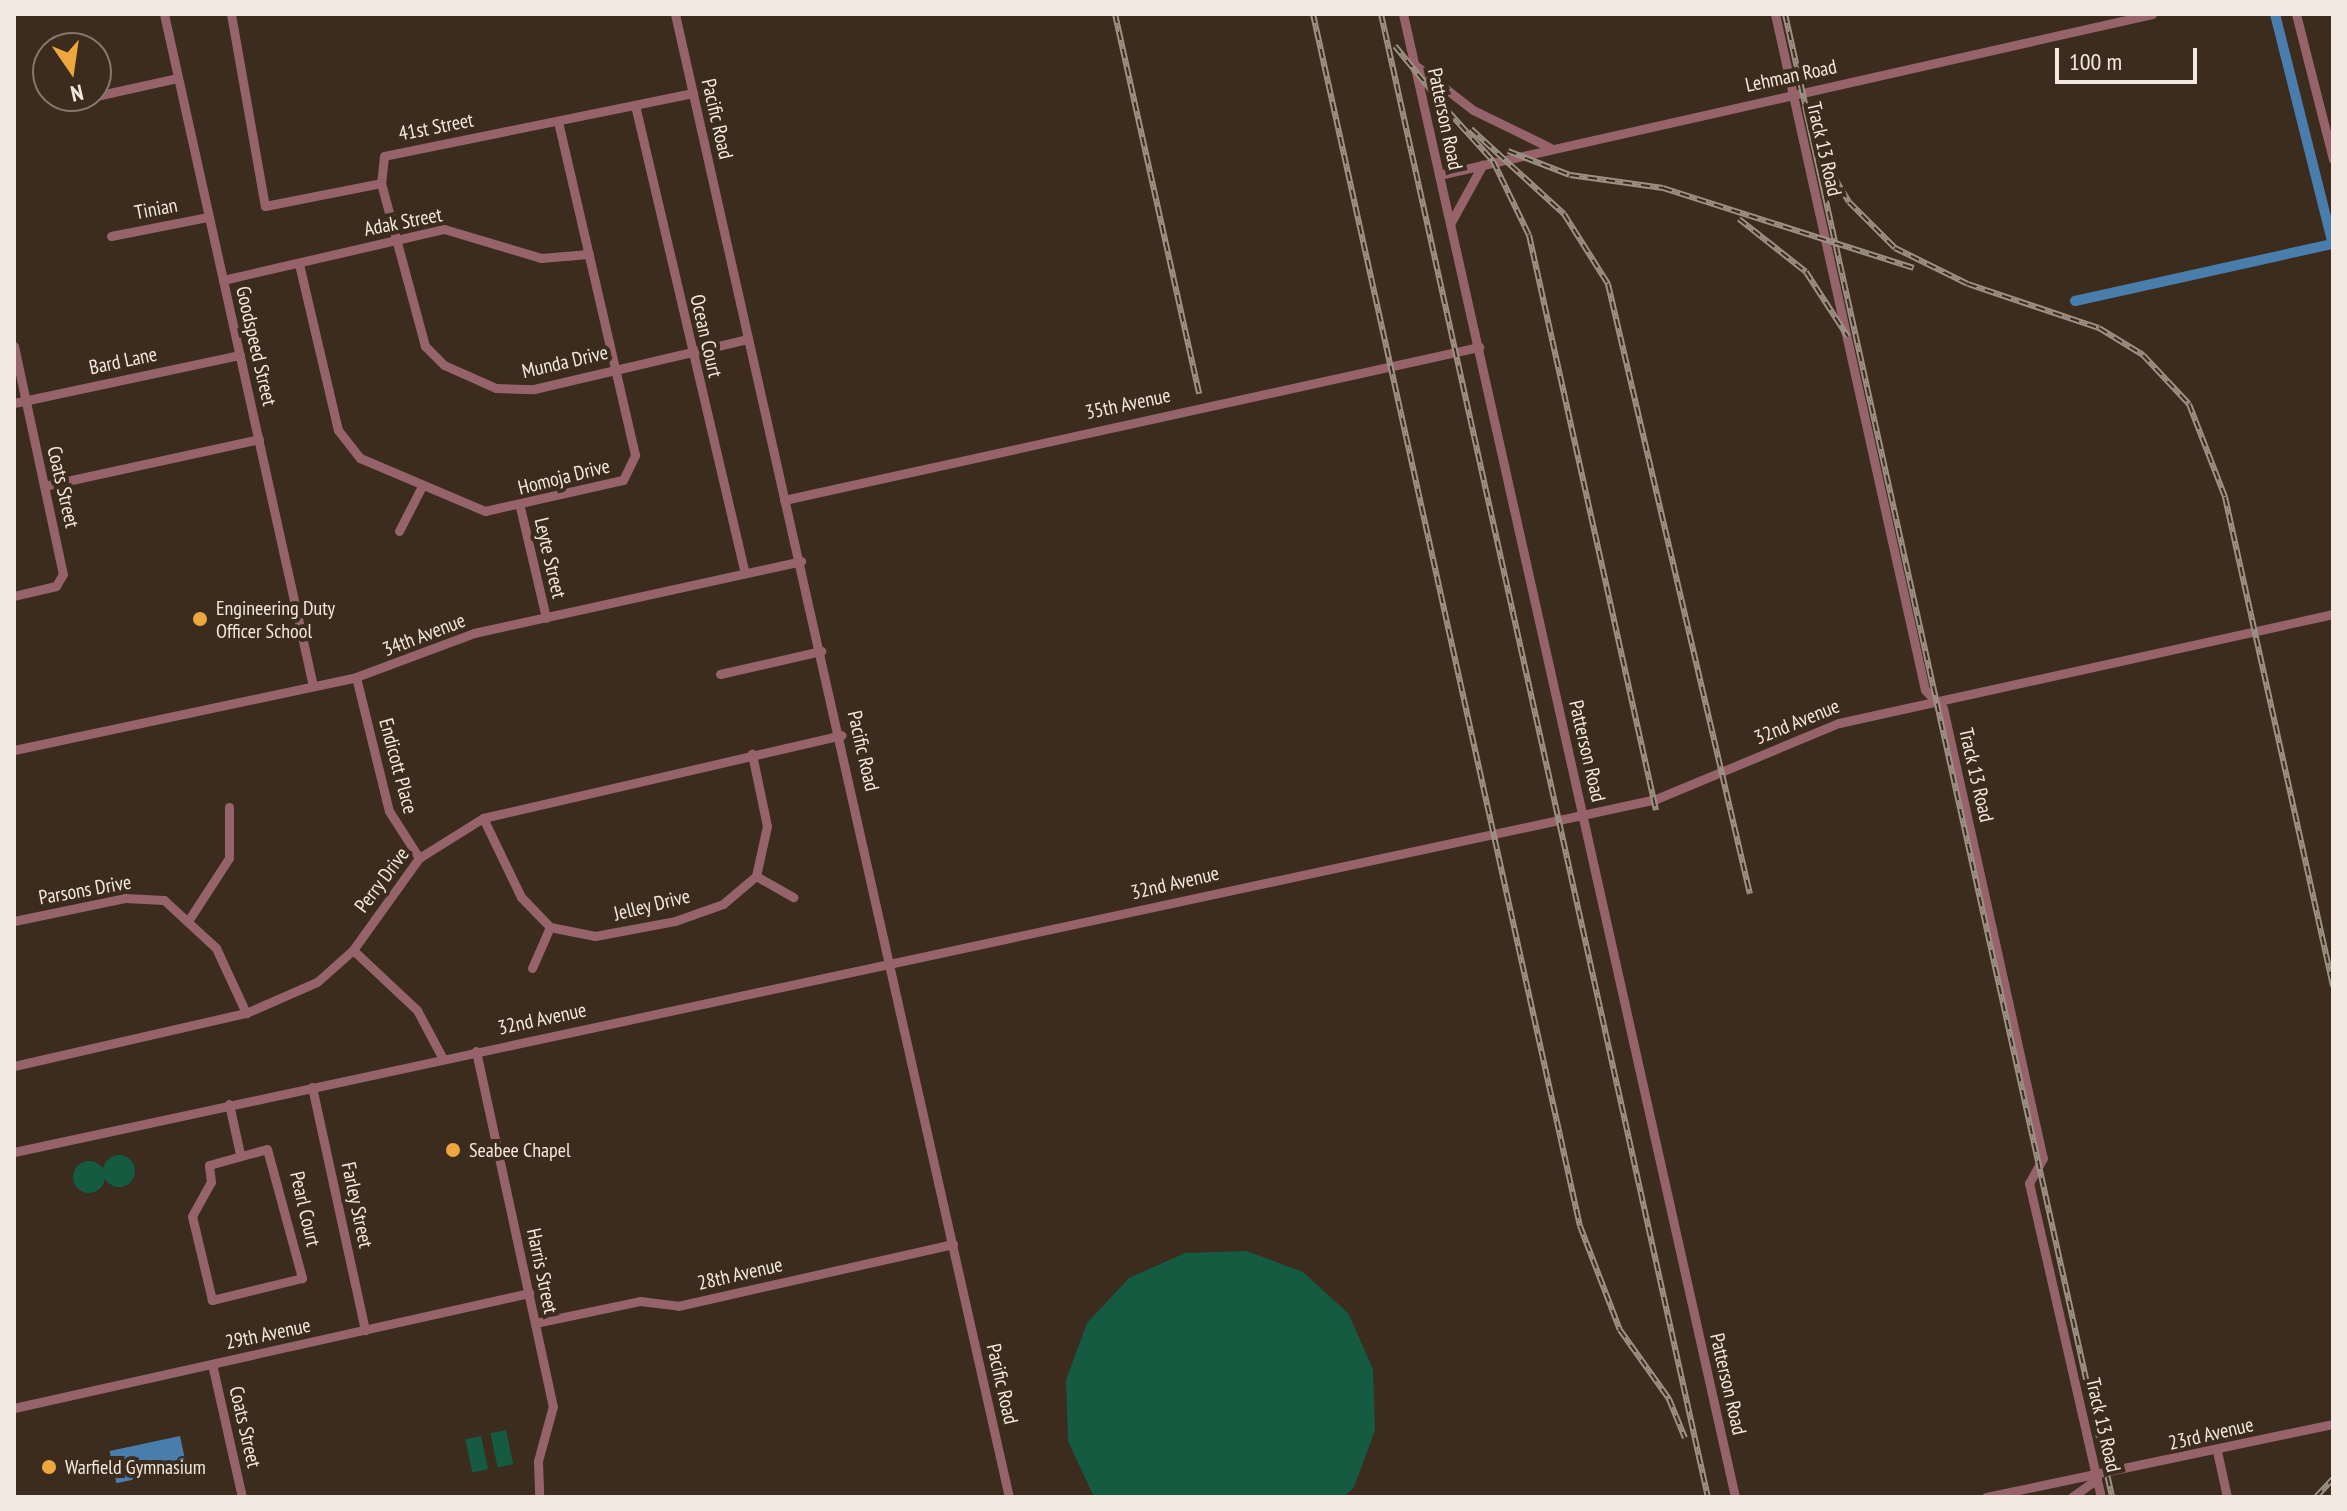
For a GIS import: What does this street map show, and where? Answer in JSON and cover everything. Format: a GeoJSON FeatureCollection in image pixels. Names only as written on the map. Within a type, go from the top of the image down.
{"type":"FeatureCollection","features":[{"type":"Feature","properties":{"kind":"street","name":"Goodspeed Street"},"geometry":{"type":"LineString","coordinates":[[164,14],[313,686]]}},
{"type":"Feature","properties":{"kind":"street"},"geometry":{"type":"LineString","coordinates":[[231,14],[265,206],[381,183]]}},
{"type":"Feature","properties":{"kind":"street","name":"Pacific Road"},"geometry":{"type":"LineString","coordinates":[[675,14],[784,500],[842,735],[1009,1497]]}},
{"type":"Feature","properties":{"kind":"street","name":"Patterson Road"},"geometry":{"type":"LineString","coordinates":[[1403,14],[1735,1497]]}},
{"type":"Feature","properties":{"kind":"street","name":"Track 13 Road"},"geometry":{"type":"LineString","coordinates":[[1775,14],[1922,675],[1936,701],[2043,1158],[2029,1183],[2101,1497]]}},
{"type":"Feature","properties":{"kind":"street","name":"Lehman Road"},"geometry":{"type":"LineString","coordinates":[[1439,175],[1549,147],[2152,14]]}},
{"type":"Feature","properties":{"kind":"street"},"geometry":{"type":"LineString","coordinates":[[2296,14],[2333,159]]}},
{"type":"Feature","properties":{"kind":"street"},"geometry":{"type":"LineString","coordinates":[[1415,65],[1473,110],[1549,147]]}},
{"type":"Feature","properties":{"kind":"street"},"geometry":{"type":"LineString","coordinates":[[112,92],[178,78]]}},
{"type":"Feature","properties":{"kind":"street","name":"41st Street"},"geometry":{"type":"LineString","coordinates":[[381,183],[384,156],[693,93]]}},
{"type":"Feature","properties":{"kind":"street","name":"Ocean Court"},"geometry":{"type":"LineString","coordinates":[[635,105],[745,573]]}},
{"type":"Feature","properties":{"kind":"street","name":"Homoja Drive"},"geometry":{"type":"LineString","coordinates":[[299,264],[343,441],[366,462],[421,488],[485,511],[520,507],[629,475],[635,455],[558,122]]}},
{"type":"Feature","properties":{"kind":"street"},"geometry":{"type":"LineString","coordinates":[[1450,224],[1484,163]]}},
{"type":"Feature","properties":{"kind":"street","name":"Munda Drive"},"geometry":{"type":"LineString","coordinates":[[381,183],[425,346],[444,365],[511,391],[748,339]]}},
{"type":"Feature","properties":{"kind":"street","name":"Tinian"},"geometry":{"type":"LineString","coordinates":[[111,236],[208,217]]}},
{"type":"Feature","properties":{"kind":"street","name":"Adak Street"},"geometry":{"type":"LineString","coordinates":[[223,280],[397,239],[455,230],[541,258],[589,254]]}},
{"type":"Feature","properties":{"kind":"street","name":"35th Avenue"},"geometry":{"type":"LineString","coordinates":[[784,500],[1479,347]]}},
{"type":"Feature","properties":{"kind":"street","name":"Coats Street"},"geometry":{"type":"LineString","coordinates":[[14,349],[61,581],[14,596]]}},
{"type":"Feature","properties":{"kind":"street","name":"Bard Lane"},"geometry":{"type":"LineString","coordinates":[[14,403],[240,355]]}},
{"type":"Feature","properties":{"kind":"street"},"geometry":{"type":"LineString","coordinates":[[44,486],[259,439]]}},
{"type":"Feature","properties":{"kind":"street"},"geometry":{"type":"LineString","coordinates":[[399,531],[421,488]]}},
{"type":"Feature","properties":{"kind":"street","name":"Leyte Street"},"geometry":{"type":"LineString","coordinates":[[520,507],[546,618]]}},
{"type":"Feature","properties":{"kind":"street","name":"34th Avenue"},"geometry":{"type":"LineString","coordinates":[[14,750],[356,677],[468,635],[801,561]]}},
{"type":"Feature","properties":{"kind":"street","name":"32nd Avenue"},"geometry":{"type":"LineString","coordinates":[[14,1152],[1583,814],[1687,789],[1815,730],[2333,614]]}},
{"type":"Feature","properties":{"kind":"street"},"geometry":{"type":"LineString","coordinates":[[720,674],[821,651]]}},
{"type":"Feature","properties":{"kind":"street","name":"Endicott Place"},"geometry":{"type":"LineString","coordinates":[[356,677],[389,811],[419,858]]}},
{"type":"Feature","properties":{"kind":"street","name":"Perry Drive"},"geometry":{"type":"LineString","coordinates":[[14,1066],[246,1013],[317,982],[353,950],[419,858],[483,818],[842,735]]}},
{"type":"Feature","properties":{"kind":"street"},"geometry":{"type":"LineString","coordinates":[[752,754],[767,826],[756,876],[793,897]]}},
{"type":"Feature","properties":{"kind":"street"},"geometry":{"type":"LineString","coordinates":[[190,918],[229,858],[229,807]]}},
{"type":"Feature","properties":{"kind":"street"},"geometry":{"type":"LineString","coordinates":[[483,818],[521,897],[550,927],[532,968]]}},
{"type":"Feature","properties":{"kind":"street","name":"Jelley Drive"},"geometry":{"type":"LineString","coordinates":[[550,927],[595,936],[675,921],[723,904],[756,876]]}},
{"type":"Feature","properties":{"kind":"street","name":"Parsons Drive"},"geometry":{"type":"LineString","coordinates":[[14,921],[125,898],[164,900],[190,918],[221,957],[246,1013]]}},
{"type":"Feature","properties":{"kind":"street"},"geometry":{"type":"LineString","coordinates":[[353,950],[417,1010],[443,1059]]}},
{"type":"Feature","properties":{"kind":"street","name":"Harris Street"},"geometry":{"type":"LineString","coordinates":[[476,1051],[553,1415],[538,1461],[539,1497]]}},
{"type":"Feature","properties":{"kind":"street","name":"Farley Street"},"geometry":{"type":"LineString","coordinates":[[312,1087],[365,1330]]}},
{"type":"Feature","properties":{"kind":"street"},"geometry":{"type":"LineString","coordinates":[[229,1104],[240,1154]]}},
{"type":"Feature","properties":{"kind":"street","name":"Pearl Court"},"geometry":{"type":"LineString","coordinates":[[274,1152],[302,1278],[216,1301],[192,1216],[211,1182],[209,1165],[240,1154],[274,1152]]}},
{"type":"Feature","properties":{"kind":"street","name":"28th Avenue"},"geometry":{"type":"LineString","coordinates":[[535,1323],[640,1301],[678,1306],[953,1244]]}},
{"type":"Feature","properties":{"kind":"street","name":"29th Avenue"},"geometry":{"type":"LineString","coordinates":[[14,1408],[529,1293]]}},
{"type":"Feature","properties":{"kind":"street","name":"Coats Street"},"geometry":{"type":"LineString","coordinates":[[212,1364],[242,1497]]}},
{"type":"Feature","properties":{"kind":"street","name":"23rd Avenue"},"geometry":{"type":"LineString","coordinates":[[1986,1497],[2097,1479],[2333,1424]]}},
{"type":"Feature","properties":{"kind":"street"},"geometry":{"type":"LineString","coordinates":[[2217,1451],[2227,1497]]}},
{"type":"Feature","properties":{"kind":"street","name":"23rd Avenue"},"geometry":{"type":"LineString","coordinates":[[2072,1497],[2097,1479]]}},
{"type":"Feature","properties":{"kind":"green space"},"geometry":{"type":"Polygon","coordinates":[[[119,1155],[130,1160],[135,1171],[130,1182],[119,1187],[108,1182],[103,1171],[108,1160],[119,1155]]]}},
{"type":"Feature","properties":{"kind":"green space"},"geometry":{"type":"Polygon","coordinates":[[[89,1161],[100,1166],[105,1177],[100,1188],[89,1193],[78,1188],[73,1177],[78,1166],[89,1161]]]}},
{"type":"Feature","properties":{"kind":"green space"},"geometry":{"type":"Polygon","coordinates":[[[1246,1251],[1303,1272],[1348,1313],[1373,1369],[1375,1430],[1354,1487],[1344,1497],[1094,1497],[1068,1441],[1066,1380],[1087,1323],[1129,1278],[1185,1253],[1246,1251]]]}},
{"type":"Feature","properties":{"kind":"green space"},"geometry":{"type":"Polygon","coordinates":[[[506,1430],[513,1464],[498,1468],[490,1433],[506,1430]]]}},
{"type":"Feature","properties":{"kind":"green space"},"geometry":{"type":"Polygon","coordinates":[[[481,1436],[488,1469],[472,1473],[465,1439],[481,1436]]]}},
{"type":"Feature","properties":{"kind":"water"},"geometry":{"type":"Polygon","coordinates":[[[180,1436],[187,1468],[116,1483],[110,1451],[180,1436]]]}},
{"type":"Feature","properties":{"kind":"waterway"},"geometry":{"type":"LineString","coordinates":[[2275,14],[2333,245]]}},
{"type":"Feature","properties":{"kind":"waterway"},"geometry":{"type":"LineString","coordinates":[[2075,301],[2333,244]]}},
{"type":"Feature","properties":{"kind":"railway"},"geometry":{"type":"LineString","coordinates":[[1115,14],[1199,394]]}},
{"type":"Feature","properties":{"kind":"railway"},"geometry":{"type":"LineString","coordinates":[[1313,14],[1580,1226],[1620,1330],[1669,1399],[1685,1438]]}},
{"type":"Feature","properties":{"kind":"railway"},"geometry":{"type":"LineString","coordinates":[[1381,14],[1708,1497]]}},
{"type":"Feature","properties":{"kind":"railway"},"geometry":{"type":"LineString","coordinates":[[1785,14],[1808,117]]}},
{"type":"Feature","properties":{"kind":"railway"},"geometry":{"type":"LineString","coordinates":[[1395,46],[1443,105]]}},
{"type":"Feature","properties":{"kind":"railway"},"geometry":{"type":"LineString","coordinates":[[1436,98],[1493,161],[1529,235],[1656,810]]}},
{"type":"Feature","properties":{"kind":"railway"},"geometry":{"type":"LineString","coordinates":[[1805,106],[2112,1497]]}},
{"type":"Feature","properties":{"kind":"railway"},"geometry":{"type":"LineString","coordinates":[[1471,129],[1564,214],[1608,284],[1750,894]]}},
{"type":"Feature","properties":{"kind":"railway"},"geometry":{"type":"LineString","coordinates":[[1508,151],[1570,175],[1663,188],[1914,268]]}},
{"type":"Feature","properties":{"kind":"railway"},"geometry":{"type":"LineString","coordinates":[[1823,159],[1849,202],[1895,248],[1968,284],[2099,328],[2143,355],[2189,404],[2225,497],[2333,986]]}},
{"type":"Feature","properties":{"kind":"railway"},"geometry":{"type":"LineString","coordinates":[[1739,219],[1806,272],[1848,337]]}},
{"type":"Feature","properties":{"kind":"railway"},"geometry":{"type":"LineString","coordinates":[[2316,1497],[2333,1479]]}},
{"type":"Feature","properties":{"kind":"place","name":"Engineering Duty Officer School"},"geometry":{"type":"Point","coordinates":[200,619]}},
{"type":"Feature","properties":{"kind":"place","name":"Seabee Chapel"},"geometry":{"type":"Point","coordinates":[453,1150]}},
{"type":"Feature","properties":{"kind":"place","name":"Warfield Gymnasium"},"geometry":{"type":"Point","coordinates":[49,1467]}}]}
